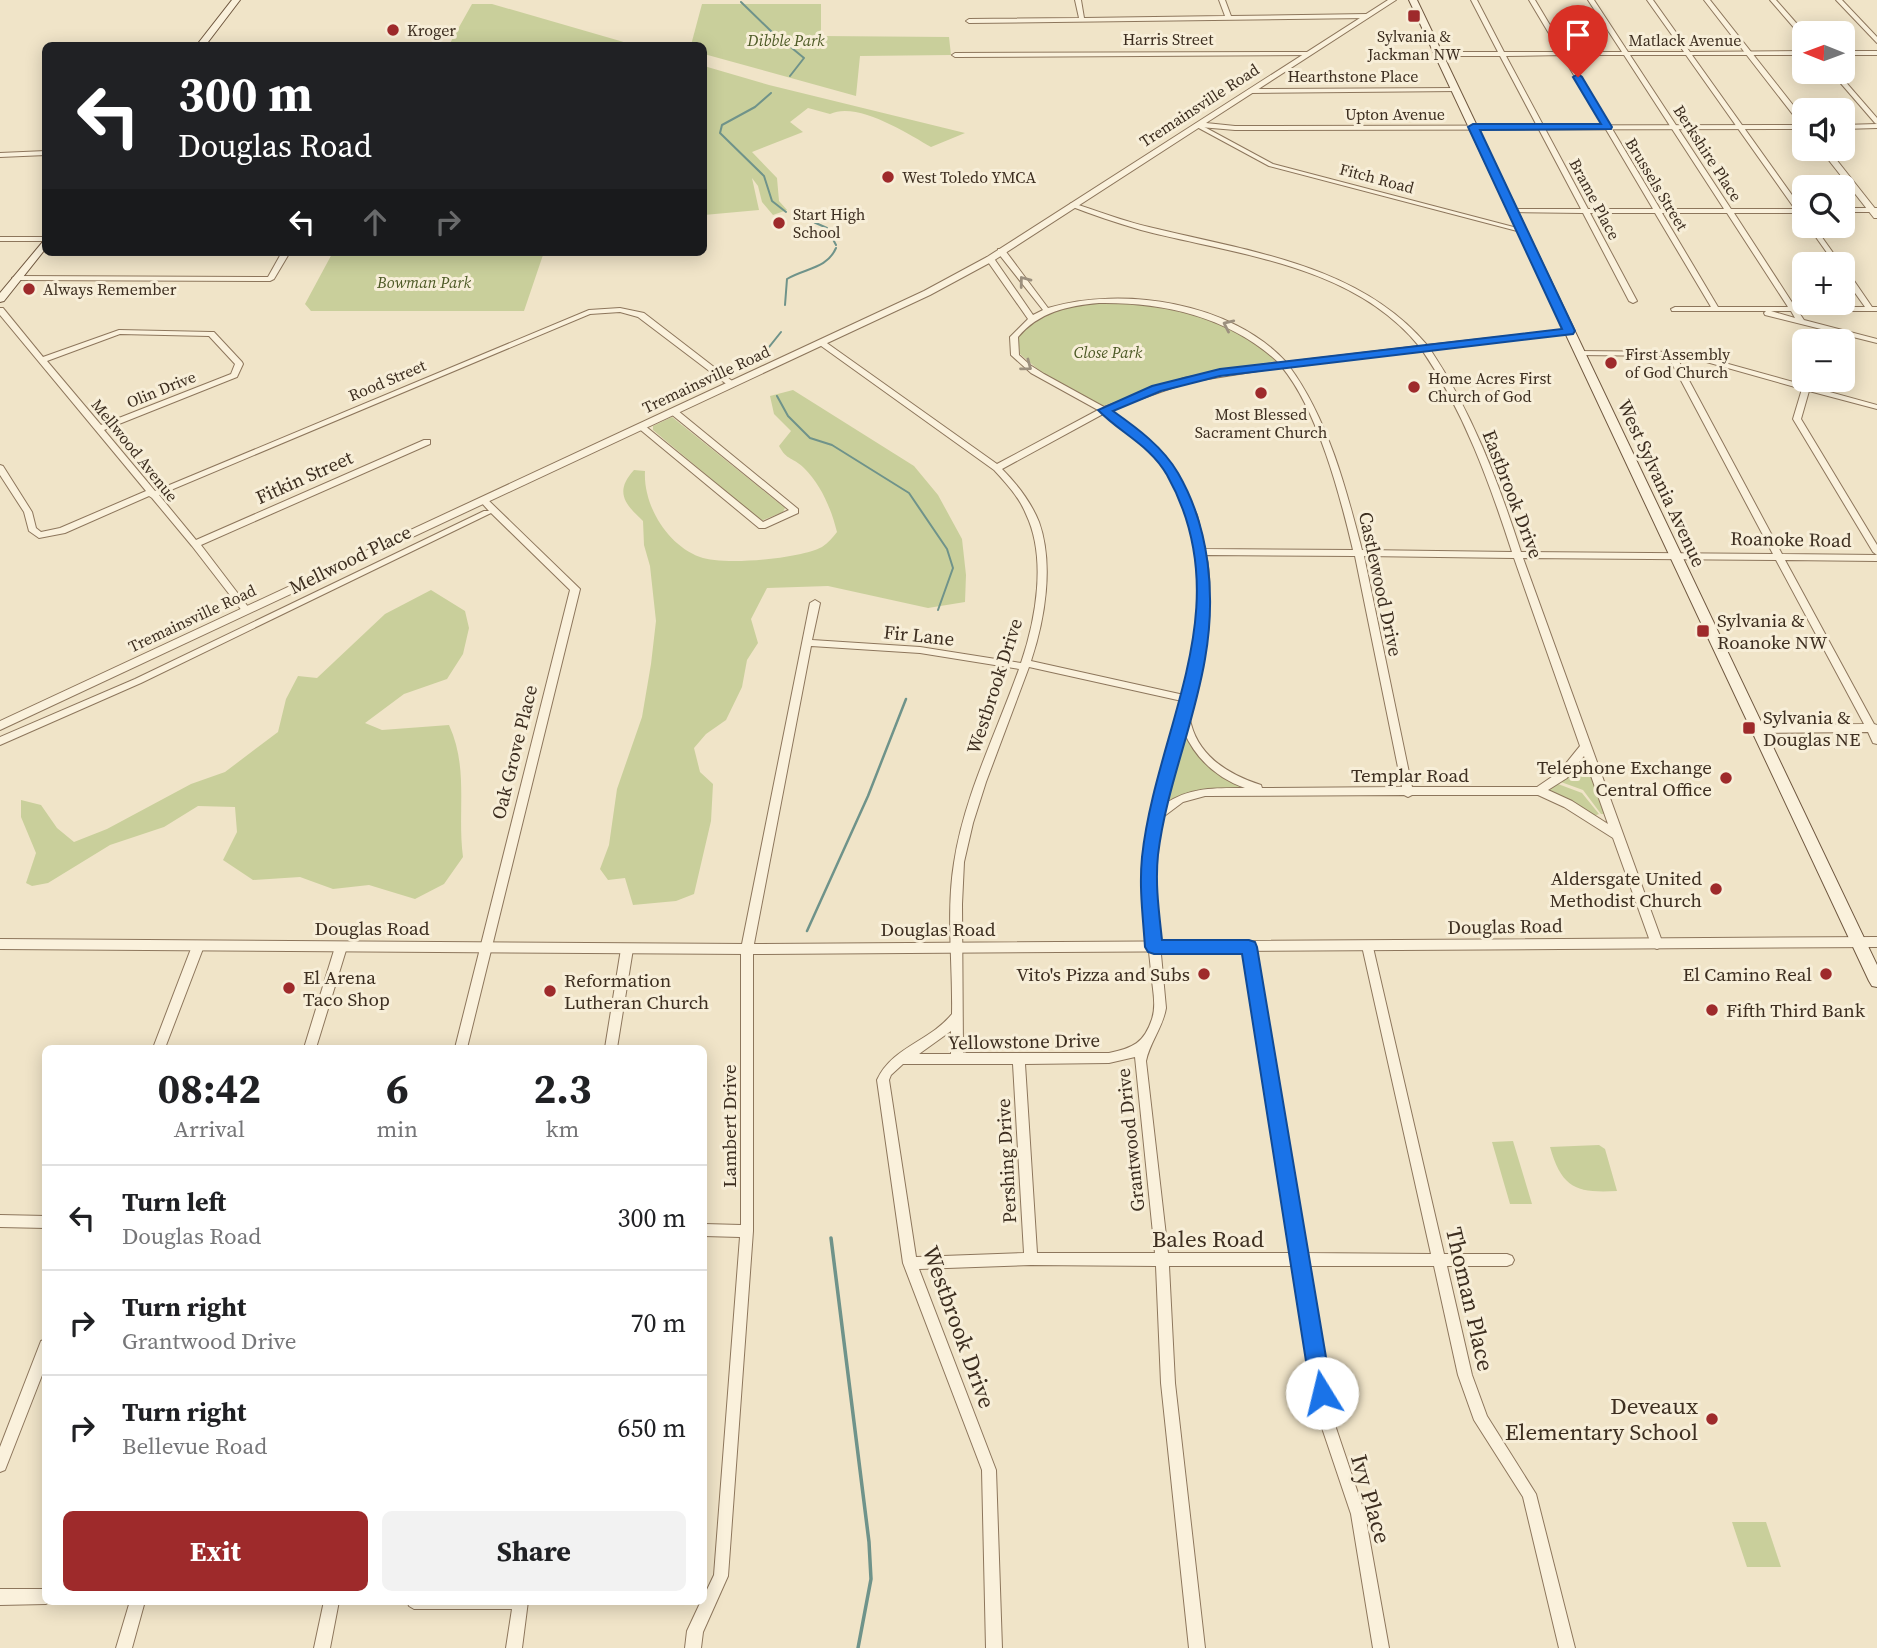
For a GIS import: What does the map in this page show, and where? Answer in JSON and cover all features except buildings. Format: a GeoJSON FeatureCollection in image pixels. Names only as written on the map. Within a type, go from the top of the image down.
{"type":"FeatureCollection","features":[{"type":"Feature","properties":{"kind":"main road"},"geometry":{"type":"LineString","coordinates":[[204,42],[236,0]]}},
{"type":"Feature","properties":{"kind":"main road","name":"West Sylvania Avenue"},"geometry":{"type":"LineString","coordinates":[[1413,0],[1877,981]]}},
{"type":"Feature","properties":{"kind":"main road"},"geometry":{"type":"LineString","coordinates":[[0,299],[42,245]]}},
{"type":"Feature","properties":{"kind":"street"},"geometry":{"type":"LineString","coordinates":[[1078,0],[1082,20]]}},
{"type":"Feature","properties":{"kind":"street"},"geometry":{"type":"LineString","coordinates":[[1222,0],[1228,18]]}},
{"type":"Feature","properties":{"kind":"street","name":"Tremainsville Road"},"geometry":{"type":"LineString","coordinates":[[0,726],[927,293],[990,259],[1392,0]]}},
{"type":"Feature","properties":{"kind":"street","name":"Brame Place"},"geometry":{"type":"LineString","coordinates":[[1474,0],[1633,301]]}},
{"type":"Feature","properties":{"kind":"street","name":"Brussels Street"},"geometry":{"type":"LineString","coordinates":[[1532,0],[1716,309]]}},
{"type":"Feature","properties":{"kind":"street","name":"Berkshire Place"},"geometry":{"type":"LineString","coordinates":[[1591,0],[1792,307]]}},
{"type":"Feature","properties":{"kind":"street"},"geometry":{"type":"LineString","coordinates":[[1650,0],[1792,198]]}},
{"type":"Feature","properties":{"kind":"street"},"geometry":{"type":"LineString","coordinates":[[1707,0],[1792,109]]}},
{"type":"Feature","properties":{"kind":"street"},"geometry":{"type":"LineString","coordinates":[[1773,0],[1792,22]]}},
{"type":"Feature","properties":{"kind":"street"},"geometry":{"type":"LineString","coordinates":[[1839,0],[1877,41]]}},
{"type":"Feature","properties":{"kind":"street"},"geometry":{"type":"LineString","coordinates":[[969,21],[1367,16]]}},
{"type":"Feature","properties":{"kind":"street","name":"Matlack Avenue"},"geometry":{"type":"LineString","coordinates":[[1439,54],[1792,53]]}},
{"type":"Feature","properties":{"kind":"street"},"geometry":{"type":"LineString","coordinates":[[1855,53],[1877,53]]}},
{"type":"Feature","properties":{"kind":"street","name":"Harris Street"},"geometry":{"type":"LineString","coordinates":[[955,55],[1308,54]]}},
{"type":"Feature","properties":{"kind":"street"},"geometry":{"type":"LineString","coordinates":[[1843,84],[1876,127]]}},
{"type":"Feature","properties":{"kind":"street","name":"Hearthstone Place"},"geometry":{"type":"LineString","coordinates":[[1250,91],[1456,90]]}},
{"type":"Feature","properties":{"kind":"street"},"geometry":{"type":"LineString","coordinates":[[1217,112],[1221,122],[1231,128],[1230,143]]}},
{"type":"Feature","properties":{"kind":"street","name":"Upton Avenue"},"geometry":{"type":"LineString","coordinates":[[1197,125],[1231,128],[1792,125]]}},
{"type":"Feature","properties":{"kind":"street","name":"Fitch Road"},"geometry":{"type":"LineString","coordinates":[[1197,125],[1271,165],[1521,230]]}},
{"type":"Feature","properties":{"kind":"street"},"geometry":{"type":"LineString","coordinates":[[1855,127],[1876,127]]}},
{"type":"Feature","properties":{"kind":"street"},"geometry":{"type":"LineString","coordinates":[[0,153],[42,151]]}},
{"type":"Feature","properties":{"kind":"street"},"geometry":{"type":"LineString","coordinates":[[1834,161],[1875,212]]}},
{"type":"Feature","properties":{"kind":"street","name":"Eastbrook Drive"},"geometry":{"type":"LineString","coordinates":[[1072,205],[1135,227],[1217,244],[1317,272],[1382,308],[1425,348],[1456,398],[1482,457],[1657,944]]}},
{"type":"Feature","properties":{"kind":"street"},"geometry":{"type":"LineString","coordinates":[[1513,211],[1792,213]]}},
{"type":"Feature","properties":{"kind":"street"},"geometry":{"type":"LineString","coordinates":[[1855,211],[1875,212]]}},
{"type":"Feature","properties":{"kind":"street"},"geometry":{"type":"LineString","coordinates":[[0,239],[42,240]]}},
{"type":"Feature","properties":{"kind":"street"},"geometry":{"type":"LineString","coordinates":[[1001,251],[1039,315]]}},
{"type":"Feature","properties":{"kind":"street"},"geometry":{"type":"LineString","coordinates":[[16,278],[270,279],[284,256]]}},
{"type":"Feature","properties":{"kind":"street"},"geometry":{"type":"LineString","coordinates":[[990,259],[1039,315]]}},
{"type":"Feature","properties":{"kind":"street"},"geometry":{"type":"LineString","coordinates":[[1855,286],[1874,309]]}},
{"type":"Feature","properties":{"kind":"street","name":"Castlewood Drive"},"geometry":{"type":"LineString","coordinates":[[1039,315],[1097,301],[1170,306],[1230,325],[1263,345],[1283,364],[1300,388],[1315,420],[1361,553],[1393,729],[1408,793]]}},
{"type":"Feature","properties":{"kind":"street"},"geometry":{"type":"LineString","coordinates":[[1675,309],[1792,309]]}},
{"type":"Feature","properties":{"kind":"street"},"geometry":{"type":"LineString","coordinates":[[1754,309],[1877,341]]}},
{"type":"Feature","properties":{"kind":"street"},"geometry":{"type":"LineString","coordinates":[[1855,309],[1874,309]]}},
{"type":"Feature","properties":{"kind":"street","name":"Mellwood Avenue"},"geometry":{"type":"LineString","coordinates":[[0,310],[195,544],[246,610]]}},
{"type":"Feature","properties":{"kind":"street","name":"Rood Street"},"geometry":{"type":"LineString","coordinates":[[0,468],[28,512],[32,529],[39,535],[62,531],[577,315],[611,310],[637,313],[732,384]]}},
{"type":"Feature","properties":{"kind":"street","name":"Grantwood Drive"},"geometry":{"type":"LineString","coordinates":[[1039,315],[1014,337],[1015,355],[1028,368],[1104,410],[1141,437],[1172,472],[1188,505],[1200,552],[1203,619],[1198,660],[1158,815],[1148,879],[1159,1012],[1155,1028],[1145,1045],[1140,1070],[1162,1260],[1168,1382],[1197,1648]]}},
{"type":"Feature","properties":{"kind":"street","name":"Berkshire Place"},"geometry":{"type":"LineString","coordinates":[[1797,315],[1801,321]]}},
{"type":"Feature","properties":{"kind":"street","name":"Olin Drive"},"geometry":{"type":"LineString","coordinates":[[43,360],[119,332],[188,331],[211,334],[239,364],[234,375],[99,429]]}},
{"type":"Feature","properties":{"kind":"street"},"geometry":{"type":"LineString","coordinates":[[997,468],[1135,396],[1220,372],[1569,331]]}},
{"type":"Feature","properties":{"kind":"street","name":"Westbrook Drive"},"geometry":{"type":"LineString","coordinates":[[821,343],[997,468],[1030,512],[1040,543],[1040,596],[1025,665],[962,847],[955,921],[957,1059]]}},
{"type":"Feature","properties":{"kind":"street"},"geometry":{"type":"LineString","coordinates":[[1579,353],[1685,354],[1792,383]]}},
{"type":"Feature","properties":{"kind":"street"},"geometry":{"type":"LineString","coordinates":[[1670,354],[1874,728],[1877,740]]}},
{"type":"Feature","properties":{"kind":"street"},"geometry":{"type":"LineString","coordinates":[[1805,392],[1797,419],[1877,552]]}},
{"type":"Feature","properties":{"kind":"street"},"geometry":{"type":"LineString","coordinates":[[1824,392],[1877,407]]}},
{"type":"Feature","properties":{"kind":"street"},"geometry":{"type":"LineString","coordinates":[[641,427],[762,526],[795,511],[674,412]]}},
{"type":"Feature","properties":{"kind":"street","name":"Fitkin Street"},"geometry":{"type":"LineString","coordinates":[[195,544],[427,442]]}},
{"type":"Feature","properties":{"kind":"street","name":"Oak Grove Place"},"geometry":{"type":"LineString","coordinates":[[462,1045],[575,589],[484,500]]}},
{"type":"Feature","properties":{"kind":"street","name":"Mellwood Place"},"geometry":{"type":"LineString","coordinates":[[0,741],[138,681],[487,513]]}},
{"type":"Feature","properties":{"kind":"street","name":"Roanoke Road"},"geometry":{"type":"LineString","coordinates":[[1200,552],[1877,558]]}},
{"type":"Feature","properties":{"kind":"street","name":"Lambert Drive"},"geometry":{"type":"LineString","coordinates":[[693,1648],[695,1632],[721,1577],[747,1231],[747,949],[815,603]]}},
{"type":"Feature","properties":{"kind":"street","name":"Fir Lane"},"geometry":{"type":"LineString","coordinates":[[808,643],[920,650],[1025,665],[1188,699]]}},
{"type":"Feature","properties":{"kind":"street","name":"Templar Road"},"geometry":{"type":"LineString","coordinates":[[1184,714],[1189,737],[1209,763],[1245,784],[1281,792]]}},
{"type":"Feature","properties":{"kind":"street"},"geometry":{"type":"LineString","coordinates":[[1757,729],[1874,728]]}},
{"type":"Feature","properties":{"kind":"street"},"geometry":{"type":"LineString","coordinates":[[1539,791],[1563,775],[1585,747]]}},
{"type":"Feature","properties":{"kind":"street","name":"Templar Road"},"geometry":{"type":"LineString","coordinates":[[1158,815],[1174,802],[1198,793],[1539,791],[1568,804],[1617,835]]}},
{"type":"Feature","properties":{"kind":"street","name":"Douglas Road"},"geometry":{"type":"LineString","coordinates":[[0,944],[747,949],[1877,942]]}},
{"type":"Feature","properties":{"kind":"street"},"geometry":{"type":"LineString","coordinates":[[160,1045],[198,946]]}},
{"type":"Feature","properties":{"kind":"street","name":"Thoman Place"},"geometry":{"type":"LineString","coordinates":[[1368,946],[1465,1375],[1481,1420],[1529,1494],[1567,1648]]}},
{"type":"Feature","properties":{"kind":"street"},"geometry":{"type":"LineString","coordinates":[[311,1045],[341,947]]}},
{"type":"Feature","properties":{"kind":"street","name":"Ivy Place"},"geometry":{"type":"LineString","coordinates":[[1249,947],[1326,1419],[1358,1514],[1381,1648]]}},
{"type":"Feature","properties":{"kind":"street"},"geometry":{"type":"LineString","coordinates":[[611,1045],[627,948]]}},
{"type":"Feature","properties":{"kind":"street"},"geometry":{"type":"LineString","coordinates":[[900,1059],[938,1038],[957,1015]]}},
{"type":"Feature","properties":{"kind":"street","name":"Yellowstone Drive"},"geometry":{"type":"LineString","coordinates":[[900,1059],[1019,1060],[1115,1057],[1130,1054],[1145,1045]]}},
{"type":"Feature","properties":{"kind":"street","name":"Westbrook Drive"},"geometry":{"type":"LineString","coordinates":[[900,1059],[890,1066],[883,1080],[910,1263],[989,1470],[994,1648]]}},
{"type":"Feature","properties":{"kind":"street","name":"Pershing Drive"},"geometry":{"type":"LineString","coordinates":[[1019,1060],[1031,1259]]}},
{"type":"Feature","properties":{"kind":"street"},"geometry":{"type":"LineString","coordinates":[[0,1221],[42,1222]]}},
{"type":"Feature","properties":{"kind":"street"},"geometry":{"type":"LineString","coordinates":[[707,1230],[747,1231]]}},
{"type":"Feature","properties":{"kind":"street","name":"Bales Road"},"geometry":{"type":"LineString","coordinates":[[910,1263],[1031,1259],[1507,1260]]}},
{"type":"Feature","properties":{"kind":"street"},"geometry":{"type":"LineString","coordinates":[[0,1465],[42,1356]]}},
{"type":"Feature","properties":{"kind":"street"},"geometry":{"type":"LineString","coordinates":[[0,1597],[42,1596]]}},
{"type":"Feature","properties":{"kind":"street"},"geometry":{"type":"LineString","coordinates":[[124,1648],[137,1605]]}},
{"type":"Feature","properties":{"kind":"street"},"geometry":{"type":"LineString","coordinates":[[321,1648],[331,1605]]}},
{"type":"Feature","properties":{"kind":"street"},"geometry":{"type":"LineString","coordinates":[[514,1648],[521,1605]]}},
{"type":"Feature","properties":{"kind":"green space"},"geometry":{"type":"Polygon","coordinates":[[[472,4],[492,4],[624,42],[451,42],[472,4]]]}},
{"type":"Feature","properties":{"kind":"green space","name":"Dibble Park"},"geometry":{"type":"Polygon","coordinates":[[[702,4],[821,4],[821,36],[949,37],[951,55],[860,56],[856,96],[707,55],[707,42],[692,42],[702,4]]]}},
{"type":"Feature","properties":{"kind":"green space"},"geometry":{"type":"Polygon","coordinates":[[[707,67],[769,85],[965,133],[931,147],[882,120],[867,115],[841,111],[830,114],[808,108],[790,122],[803,132],[752,152],[777,178],[779,201],[787,210],[773,215],[762,202],[758,186],[752,178],[759,210],[707,215],[707,67]]]}},
{"type":"Feature","properties":{"kind":"green space","name":"Bowman Park"},"geometry":{"type":"Polygon","coordinates":[[[331,256],[543,256],[524,311],[311,311],[305,304],[331,256]]]}},
{"type":"Feature","properties":{"kind":"green space","name":"Close Park"},"geometry":{"type":"Polygon","coordinates":[[[1108,302],[1175,310],[1224,324],[1263,346],[1276,361],[1172,382],[1103,406],[1041,372],[1020,354],[1018,338],[1026,328],[1046,314],[1083,304],[1108,302]]]}},
{"type":"Feature","properties":{"kind":"green space"},"geometry":{"type":"Polygon","coordinates":[[[793,390],[914,466],[938,495],[962,539],[966,575],[965,602],[928,608],[828,586],[767,588],[751,619],[758,643],[747,660],[742,687],[726,720],[706,734],[694,748],[700,772],[713,784],[711,821],[694,894],[676,901],[633,905],[625,878],[608,880],[600,869],[609,845],[617,789],[642,717],[656,621],[650,566],[644,545],[643,521],[627,503],[624,485],[634,470],[645,471],[648,497],[659,522],[677,543],[700,557],[726,561],[761,560],[796,555],[822,547],[837,532],[828,506],[810,475],[779,446],[791,431],[774,414],[770,396],[793,390]]]}},
{"type":"Feature","properties":{"kind":"green space"},"geometry":{"type":"Polygon","coordinates":[[[672,417],[785,508],[783,512],[761,521],[653,430],[653,426],[672,417]]]}},
{"type":"Feature","properties":{"kind":"green space"},"geometry":{"type":"Polygon","coordinates":[[[431,590],[465,611],[469,628],[463,654],[447,679],[404,694],[365,723],[382,730],[449,725],[459,757],[461,774],[463,857],[444,884],[415,899],[369,885],[333,889],[300,877],[253,880],[223,860],[237,832],[235,807],[198,806],[164,827],[110,845],[48,883],[32,886],[26,883],[36,853],[21,817],[21,800],[41,805],[57,828],[74,842],[107,829],[191,784],[225,772],[278,732],[286,699],[298,676],[317,678],[385,614],[431,590]]]}},
{"type":"Feature","properties":{"kind":"green space"},"geometry":{"type":"Polygon","coordinates":[[[1186,736],[1241,786],[1240,789],[1201,789],[1172,801],[1168,799],[1186,736]]]}},
{"type":"Feature","properties":{"kind":"green space"},"geometry":{"type":"Polygon","coordinates":[[[1583,763],[1588,766],[1604,814],[1601,814],[1583,790],[1561,782],[1583,763]]]}},
{"type":"Feature","properties":{"kind":"green space"},"geometry":{"type":"Polygon","coordinates":[[[1558,784],[1582,793],[1599,814],[1594,816],[1546,789],[1558,784]]]}},
{"type":"Feature","properties":{"kind":"green space"},"geometry":{"type":"Polygon","coordinates":[[[1513,1141],[1532,1204],[1510,1204],[1492,1142],[1513,1141]]]}},
{"type":"Feature","properties":{"kind":"green space"},"geometry":{"type":"Polygon","coordinates":[[[1599,1145],[1605,1149],[1617,1191],[1591,1191],[1573,1186],[1560,1172],[1550,1147],[1599,1145]]]}},
{"type":"Feature","properties":{"kind":"green space"},"geometry":{"type":"Polygon","coordinates":[[[1732,1522],[1766,1522],[1781,1567],[1747,1567],[1732,1522]]]}},
{"type":"Feature","properties":{"kind":"waterway"},"geometry":{"type":"LineString","coordinates":[[741,2],[773,33]]}},
{"type":"Feature","properties":{"kind":"waterway"},"geometry":{"type":"LineString","coordinates":[[776,35],[804,58],[790,76]]}},
{"type":"Feature","properties":{"kind":"waterway"},"geometry":{"type":"LineString","coordinates":[[771,93],[755,107],[722,125],[720,133],[764,176],[772,201],[786,212]]}},
{"type":"Feature","properties":{"kind":"waterway"},"geometry":{"type":"LineString","coordinates":[[809,220],[827,228],[836,245]]}},
{"type":"Feature","properties":{"kind":"waterway"},"geometry":{"type":"LineString","coordinates":[[785,305],[787,279],[821,264],[836,248]]}},
{"type":"Feature","properties":{"kind":"waterway"},"geometry":{"type":"LineString","coordinates":[[758,361],[781,332]]}},
{"type":"Feature","properties":{"kind":"waterway"},"geometry":{"type":"LineString","coordinates":[[777,396],[788,416],[810,438],[832,445],[909,493],[947,549],[953,568],[938,610]]}},
{"type":"Feature","properties":{"kind":"waterway"},"geometry":{"type":"LineString","coordinates":[[807,931],[868,796],[906,699]]}},
{"type":"Feature","properties":{"kind":"waterway"},"geometry":{"type":"LineString","coordinates":[[831,1238],[869,1542],[871,1579],[858,1648]]}},
{"type":"Feature","properties":{"kind":"place","name":"Sylvania & Jackman NW"},"geometry":{"type":"Point","coordinates":[1414,16]}},
{"type":"Feature","properties":{"kind":"place","name":"Kroger"},"geometry":{"type":"Point","coordinates":[393,30]}},
{"type":"Feature","properties":{"kind":"place","name":"West Toledo YMCA"},"geometry":{"type":"Point","coordinates":[888,177]}},
{"type":"Feature","properties":{"kind":"place","name":"Start High School"},"geometry":{"type":"Point","coordinates":[779,223]}},
{"type":"Feature","properties":{"kind":"place","name":"Always Remember"},"geometry":{"type":"Point","coordinates":[29,289]}},
{"type":"Feature","properties":{"kind":"place","name":"First Assembly of God Church"},"geometry":{"type":"Point","coordinates":[1611,363]}},
{"type":"Feature","properties":{"kind":"place","name":"Home Acres First Church of God"},"geometry":{"type":"Point","coordinates":[1414,387]}},
{"type":"Feature","properties":{"kind":"place","name":"Most Blessed Sacrament Church"},"geometry":{"type":"Point","coordinates":[1261,393]}},
{"type":"Feature","properties":{"kind":"place","name":"Sylvania & Roanoke NW"},"geometry":{"type":"Point","coordinates":[1703,631]}},
{"type":"Feature","properties":{"kind":"place","name":"Sylvania & Douglas NE"},"geometry":{"type":"Point","coordinates":[1749,728]}},
{"type":"Feature","properties":{"kind":"place","name":"Telephone Exchange Central Office"},"geometry":{"type":"Point","coordinates":[1726,778]}},
{"type":"Feature","properties":{"kind":"place","name":"Aldersgate United Methodist Church"},"geometry":{"type":"Point","coordinates":[1716,889]}},
{"type":"Feature","properties":{"kind":"place","name":"Vito's Pizza and Subs"},"geometry":{"type":"Point","coordinates":[1204,974]}},
{"type":"Feature","properties":{"kind":"place","name":"El Camino Real"},"geometry":{"type":"Point","coordinates":[1826,974]}},
{"type":"Feature","properties":{"kind":"place","name":"El Arena Taco Shop"},"geometry":{"type":"Point","coordinates":[289,988]}},
{"type":"Feature","properties":{"kind":"place","name":"Reformation Lutheran Church"},"geometry":{"type":"Point","coordinates":[550,991]}},
{"type":"Feature","properties":{"kind":"place","name":"Fifth Third Bank"},"geometry":{"type":"Point","coordinates":[1712,1010]}},
{"type":"Feature","properties":{"kind":"place","name":"Deveaux Elementary School"},"geometry":{"type":"Point","coordinates":[1712,1419]}},
{"type":"Feature","properties":{"kind":"route"},"geometry":{"type":"LineString","coordinates":[[1322,1393],[1249,947],[1154,947],[1148,890],[1150,855],[1173,751],[1198,660],[1204,606],[1203,573],[1192,517],[1172,472],[1141,437],[1104,410],[1156,389],[1220,372],[1569,331],[1473,127],[1607,127],[1578,77]]}}]}
